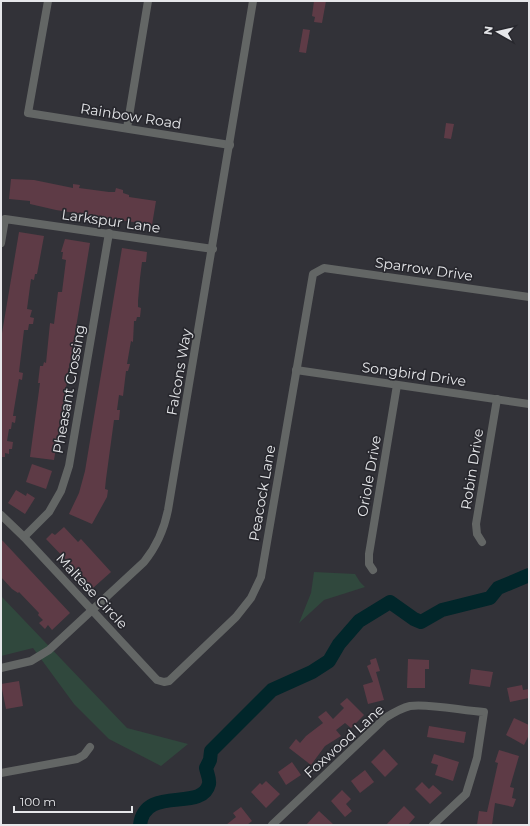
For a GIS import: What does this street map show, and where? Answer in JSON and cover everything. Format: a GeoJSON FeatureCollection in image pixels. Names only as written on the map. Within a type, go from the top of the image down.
{"type":"FeatureCollection","features":[{"type":"Feature","properties":{"kind":"street","name":"Rainbow Road"},"geometry":{"type":"LineString","coordinates":[[48,1],[28,113],[230,145]]}},
{"type":"Feature","properties":{"kind":"street"},"geometry":{"type":"LineString","coordinates":[[127,128],[148,1]]}},
{"type":"Feature","properties":{"kind":"street","name":"Falcons Way"},"geometry":{"type":"LineString","coordinates":[[1,668],[22,664],[40,656],[93,611],[144,562],[158,543],[166,522],[213,249],[253,1]]}},
{"type":"Feature","properties":{"kind":"street","name":"Larkspur Lane"},"geometry":{"type":"LineString","coordinates":[[1,243],[5,219],[213,249]]}},
{"type":"Feature","properties":{"kind":"street","name":"Pheasant Crossing"},"geometry":{"type":"LineString","coordinates":[[24,537],[49,512],[61,491],[69,466],[109,233]]}},
{"type":"Feature","properties":{"kind":"street","name":"Sparrow Drive"},"geometry":{"type":"LineString","coordinates":[[316,271],[324,268],[529,298]]}},
{"type":"Feature","properties":{"kind":"street","name":"Peacock Lane"},"geometry":{"type":"LineString","coordinates":[[164,682],[172,678],[236,617],[257,587],[263,568],[311,278],[316,271]]}},
{"type":"Feature","properties":{"kind":"street","name":"Songbird Drive"},"geometry":{"type":"LineString","coordinates":[[296,370],[529,404]]}},
{"type":"Feature","properties":{"kind":"street","name":"Oriole Drive"},"geometry":{"type":"LineString","coordinates":[[373,570],[369,564],[369,554],[397,385]]}},
{"type":"Feature","properties":{"kind":"street","name":"Robin Drive"},"geometry":{"type":"LineString","coordinates":[[482,542],[477,534],[476,524],[497,399]]}},
{"type":"Feature","properties":{"kind":"street","name":"Maltese Circle"},"geometry":{"type":"LineString","coordinates":[[1,514],[157,680],[164,682]]}},
{"type":"Feature","properties":{"kind":"street","name":"Foxwood Lane"},"geometry":{"type":"LineString","coordinates":[[272,825],[385,718],[399,710],[410,706],[421,705],[484,712],[477,758],[466,794],[434,825]]}},
{"type":"Feature","properties":{"kind":"street"},"geometry":{"type":"LineString","coordinates":[[1,773],[77,758],[84,755],[90,747]]}},
{"type":"Feature","properties":{"kind":"green space"},"geometry":{"type":"Polygon","coordinates":[[[314,572],[355,574],[365,587],[324,600],[299,623],[311,593],[314,572]]]}},
{"type":"Feature","properties":{"kind":"green space"},"geometry":{"type":"Polygon","coordinates":[[[1,596],[127,728],[188,744],[161,766],[109,739],[74,704],[33,648],[1,656],[1,596]]]}},
{"type":"Feature","properties":{"kind":"building"},"geometry":{"type":"Polygon","coordinates":[[[314,1],[326,1],[322,23],[314,22],[315,17],[312,16],[314,1]]]}},
{"type":"Feature","properties":{"kind":"building"},"geometry":{"type":"Polygon","coordinates":[[[303,29],[310,30],[306,53],[299,52],[303,29]]]}},
{"type":"Feature","properties":{"kind":"building"},"geometry":{"type":"Polygon","coordinates":[[[446,123],[454,124],[451,139],[444,138],[446,123]]]}},
{"type":"Feature","properties":{"kind":"building"},"geometry":{"type":"Polygon","coordinates":[[[11,179],[34,180],[73,188],[73,184],[80,185],[79,188],[109,192],[115,192],[116,188],[123,190],[123,193],[129,195],[129,197],[156,201],[152,225],[56,210],[30,204],[30,201],[9,199],[11,179]]]}},
{"type":"Feature","properties":{"kind":"building"},"geometry":{"type":"Polygon","coordinates":[[[19,232],[44,236],[37,274],[35,274],[34,280],[31,279],[27,309],[32,310],[30,317],[34,318],[33,324],[29,324],[28,330],[24,330],[19,372],[23,373],[22,380],[19,379],[14,409],[13,416],[16,416],[15,423],[12,422],[7,441],[13,442],[12,449],[9,449],[9,454],[5,453],[5,457],[1,457],[1,339],[19,232]]]}},
{"type":"Feature","properties":{"kind":"building"},"geometry":{"type":"Polygon","coordinates":[[[65,239],[90,243],[54,460],[30,457],[40,383],[38,383],[40,366],[43,366],[44,362],[46,363],[50,323],[54,324],[58,292],[62,292],[66,260],[62,259],[63,252],[61,252],[65,239]]]}},
{"type":"Feature","properties":{"kind":"building"},"geometry":{"type":"Polygon","coordinates":[[[122,248],[147,252],[146,262],[142,262],[140,278],[138,307],[141,308],[140,317],[137,317],[136,321],[134,321],[133,342],[131,341],[127,364],[130,364],[128,371],[126,371],[123,396],[119,395],[117,410],[120,410],[119,420],[114,420],[105,489],[108,490],[107,497],[92,524],[69,514],[79,493],[85,471],[122,248]]]}},
{"type":"Feature","properties":{"kind":"building"},"geometry":{"type":"Polygon","coordinates":[[[32,464],[52,471],[46,489],[26,482],[32,464]]]}},
{"type":"Feature","properties":{"kind":"building"},"geometry":{"type":"Polygon","coordinates":[[[16,490],[26,496],[27,493],[35,498],[25,514],[8,503],[16,490]]]}},
{"type":"Feature","properties":{"kind":"building"},"geometry":{"type":"Polygon","coordinates":[[[64,527],[78,542],[81,539],[111,572],[93,588],[46,539],[52,533],[55,535],[64,527]]]}},
{"type":"Feature","properties":{"kind":"building"},"geometry":{"type":"Polygon","coordinates":[[[1,539],[70,613],[52,630],[48,625],[45,629],[39,623],[43,620],[38,615],[39,613],[19,592],[18,593],[12,589],[1,577],[1,539]]]}},
{"type":"Feature","properties":{"kind":"building"},"geometry":{"type":"Polygon","coordinates":[[[376,658],[380,671],[376,672],[384,700],[368,704],[363,685],[373,682],[367,666],[371,664],[370,660],[376,658]]]}},
{"type":"Feature","properties":{"kind":"building"},"geometry":{"type":"Polygon","coordinates":[[[408,659],[429,660],[429,669],[425,669],[425,688],[407,688],[408,659]]]}},
{"type":"Feature","properties":{"kind":"building"},"geometry":{"type":"Polygon","coordinates":[[[471,669],[493,672],[490,687],[469,684],[471,669]]]}},
{"type":"Feature","properties":{"kind":"building"},"geometry":{"type":"Polygon","coordinates":[[[19,681],[23,706],[6,709],[1,684],[19,681]]]}},
{"type":"Feature","properties":{"kind":"building"},"geometry":{"type":"Polygon","coordinates":[[[522,685],[523,690],[529,689],[529,698],[510,702],[507,688],[522,685]]]}},
{"type":"Feature","properties":{"kind":"building"},"geometry":{"type":"Polygon","coordinates":[[[347,698],[364,715],[351,728],[345,723],[336,730],[341,736],[325,746],[311,765],[289,748],[296,739],[300,743],[306,736],[323,723],[318,717],[326,711],[333,719],[344,708],[340,704],[347,698]]]}},
{"type":"Feature","properties":{"kind":"building"},"geometry":{"type":"Polygon","coordinates":[[[514,718],[529,725],[529,735],[524,745],[506,735],[514,718]]]}},
{"type":"Feature","properties":{"kind":"building"},"geometry":{"type":"Polygon","coordinates":[[[429,726],[466,732],[464,743],[427,737],[429,726]]]}},
{"type":"Feature","properties":{"kind":"building"},"geometry":{"type":"Polygon","coordinates":[[[384,749],[398,764],[385,777],[371,762],[384,749]]]}},
{"type":"Feature","properties":{"kind":"building"},"geometry":{"type":"Polygon","coordinates":[[[499,750],[519,756],[510,787],[514,788],[512,798],[516,799],[513,807],[495,803],[492,825],[477,825],[479,811],[487,812],[498,763],[495,762],[499,750]]]}},
{"type":"Feature","properties":{"kind":"building"},"geometry":{"type":"Polygon","coordinates":[[[434,754],[459,762],[453,781],[435,775],[438,765],[431,763],[434,754]]]}},
{"type":"Feature","properties":{"kind":"building"},"geometry":{"type":"Polygon","coordinates":[[[292,762],[301,775],[286,785],[278,772],[292,762]]]}},
{"type":"Feature","properties":{"kind":"building"},"geometry":{"type":"Polygon","coordinates":[[[365,770],[374,782],[360,793],[351,781],[365,770]]]}},
{"type":"Feature","properties":{"kind":"building"},"geometry":{"type":"Polygon","coordinates":[[[266,781],[280,794],[266,808],[251,792],[260,783],[262,785],[266,781]]]}},
{"type":"Feature","properties":{"kind":"building"},"geometry":{"type":"Polygon","coordinates":[[[422,782],[429,789],[433,785],[442,793],[430,804],[415,789],[422,782]]]}},
{"type":"Feature","properties":{"kind":"building"},"geometry":{"type":"Polygon","coordinates":[[[342,790],[351,799],[346,804],[352,811],[345,817],[331,801],[342,790]]]}},
{"type":"Feature","properties":{"kind":"building"},"geometry":{"type":"Polygon","coordinates":[[[404,806],[415,817],[408,825],[386,825],[404,806]]]}},
{"type":"Feature","properties":{"kind":"building"},"geometry":{"type":"Polygon","coordinates":[[[241,807],[252,821],[247,825],[226,825],[236,817],[233,813],[241,807]]]}},
{"type":"Feature","properties":{"kind":"building"},"geometry":{"type":"Polygon","coordinates":[[[319,811],[334,825],[306,825],[319,811]]]}},
{"type":"Feature","properties":{"kind":"waterway"},"geometry":{"type":"LineString","coordinates":[[140,825],[144,813],[152,805],[196,797],[204,792],[209,784],[206,768],[210,760],[211,751],[272,690],[312,672],[329,661],[339,644],[359,621],[390,602],[414,619],[421,622],[442,610],[490,598],[498,588],[529,575]]}}]}
